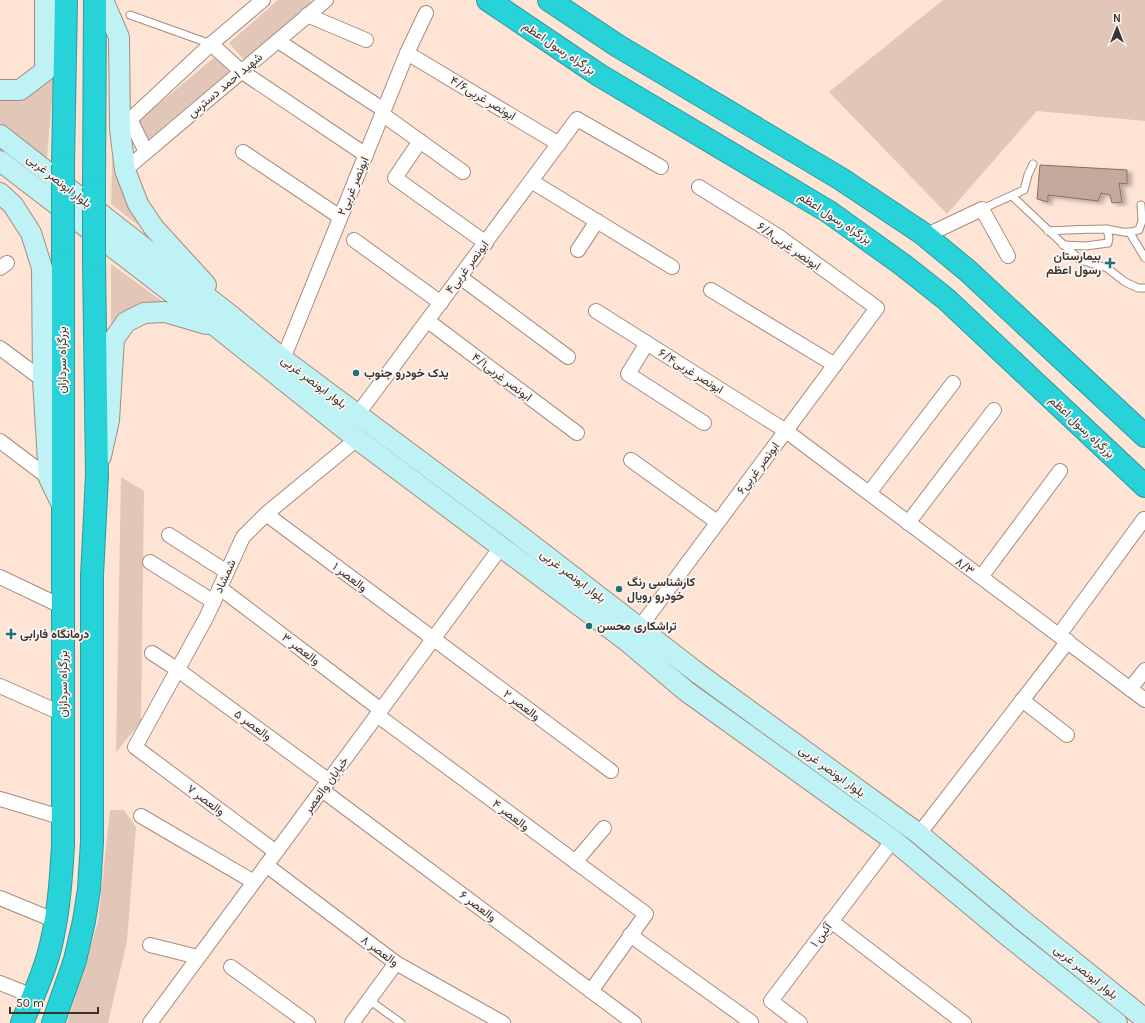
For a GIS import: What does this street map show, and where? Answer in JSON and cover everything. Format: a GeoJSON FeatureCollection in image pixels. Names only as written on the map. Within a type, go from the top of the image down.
{"type":"FeatureCollection","features":[{"type":"Feature","properties":{"kind":"highway"},"geometry":{"type":"LineString","coordinates":[[65,39],[66,0]]}},
{"type":"Feature","properties":{"kind":"highway"},"geometry":{"type":"LineString","coordinates":[[53,1023],[75,960],[84,921],[89,889],[93,778],[92,576],[97,475],[94,259],[95,0]]}},
{"type":"Feature","properties":{"kind":"highway","name":"بزرگراه رسول اعظم"},"geometry":{"type":"LineString","coordinates":[[488,0],[599,75],[829,212],[903,265],[946,299],[1145,486]]}},
{"type":"Feature","properties":{"kind":"highway"},"geometry":{"type":"LineString","coordinates":[[549,0],[618,46],[841,179],[925,236],[973,275],[1145,436]]}},
{"type":"Feature","properties":{"kind":"highway","name":"بزرگراه سرداران"},"geometry":{"type":"LineString","coordinates":[[22,1023],[45,966],[56,921],[61,885],[64,818],[62,505],[65,39]]}},
{"type":"Feature","properties":{"kind":"main road"},"geometry":{"type":"LineString","coordinates":[[45,0],[45,72]]}},
{"type":"Feature","properties":{"kind":"main road"},"geometry":{"type":"LineString","coordinates":[[103,0],[119,37]]}},
{"type":"Feature","properties":{"kind":"main road"},"geometry":{"type":"LineString","coordinates":[[124,8],[119,37],[125,124],[125,170],[138,204],[154,228],[198,276],[224,322]]}},
{"type":"Feature","properties":{"kind":"main road"},"geometry":{"type":"LineString","coordinates":[[0,90],[20,90],[45,72],[65,39]]}},
{"type":"Feature","properties":{"kind":"main road","name":"بلوار ابونصر غربی"},"geometry":{"type":"LineString","coordinates":[[0,135],[224,322],[357,439],[628,642],[686,690],[893,840],[1008,936],[1116,1023]]}},
{"type":"Feature","properties":{"kind":"main road","name":"بلوار ابونصر غربی"},"geometry":{"type":"LineString","coordinates":[[0,161],[224,322],[283,359],[514,531],[739,704],[919,834],[1022,920],[1145,1019]]}},
{"type":"Feature","properties":{"kind":"main road"},"geometry":{"type":"LineString","coordinates":[[0,193],[13,204],[31,233],[42,268],[43,380],[49,478],[62,505]]}},
{"type":"Feature","properties":{"kind":"main road"},"geometry":{"type":"LineString","coordinates":[[97,475],[109,420],[114,339],[126,322],[144,313],[165,312],[224,322]]}},
{"type":"Feature","properties":{"kind":"main road"},"geometry":{"type":"LineString","coordinates":[[826,791],[837,774]]}},
{"type":"Feature","properties":{"kind":"street"},"geometry":{"type":"LineString","coordinates":[[146,152],[125,124],[211,44],[263,0]]}},
{"type":"Feature","properties":{"kind":"street","name":"شهید احمد دسترس"},"geometry":{"type":"LineString","coordinates":[[125,170],[326,0]]}},
{"type":"Feature","properties":{"kind":"street","name":"۲ابونصر غربی"},"geometry":{"type":"LineString","coordinates":[[283,359],[407,53],[426,14]]}},
{"type":"Feature","properties":{"kind":"street"},"geometry":{"type":"LineString","coordinates":[[308,15],[366,40]]}},
{"type":"Feature","properties":{"kind":"street"},"geometry":{"type":"LineString","coordinates":[[278,40],[383,112],[463,172]]}},
{"type":"Feature","properties":{"kind":"street"},"geometry":{"type":"LineString","coordinates":[[211,44],[241,72],[366,155]]}},
{"type":"Feature","properties":{"kind":"street","name":"۴/۶ابونصر غربی"},"geometry":{"type":"LineString","coordinates":[[407,53],[559,144]]}},
{"type":"Feature","properties":{"kind":"street","name":"۴ابونصر غربی"},"geometry":{"type":"LineString","coordinates":[[357,415],[577,119],[661,167]]}},
{"type":"Feature","properties":{"kind":"street"},"geometry":{"type":"LineString","coordinates":[[420,141],[395,178],[486,242]]}},
{"type":"Feature","properties":{"kind":"street"},"geometry":{"type":"LineString","coordinates":[[243,152],[340,217]]}},
{"type":"Feature","properties":{"kind":"street"},"geometry":{"type":"LineString","coordinates":[[531,181],[672,267]]}},
{"type":"Feature","properties":{"kind":"street","name":"۶/۸ابونصر غربی"},"geometry":{"type":"LineString","coordinates":[[699,188],[778,236],[877,308]]}},
{"type":"Feature","properties":{"kind":"street"},"geometry":{"type":"LineString","coordinates":[[925,236],[982,209],[1008,256]]}},
{"type":"Feature","properties":{"kind":"street"},"geometry":{"type":"LineString","coordinates":[[578,250],[597,221]]}},
{"type":"Feature","properties":{"kind":"street"},"geometry":{"type":"LineString","coordinates":[[354,240],[441,303]]}},
{"type":"Feature","properties":{"kind":"street"},"geometry":{"type":"LineString","coordinates":[[460,277],[568,357]]}},
{"type":"Feature","properties":{"kind":"street"},"geometry":{"type":"LineString","coordinates":[[711,290],[835,365]]}},
{"type":"Feature","properties":{"kind":"street","name":"۶ابونصر غربی"},"geometry":{"type":"LineString","coordinates":[[640,627],[877,308]]}},
{"type":"Feature","properties":{"kind":"street","name":"۶/۴ابونصر غربی"},"geometry":{"type":"LineString","coordinates":[[596,311],[786,431]]}},
{"type":"Feature","properties":{"kind":"street","name":"۴/۱ابونصر غربی"},"geometry":{"type":"LineString","coordinates":[[428,321],[577,433]]}},
{"type":"Feature","properties":{"kind":"street"},"geometry":{"type":"LineString","coordinates":[[647,343],[628,374],[704,423]]}},
{"type":"Feature","properties":{"kind":"street"},"geometry":{"type":"LineString","coordinates":[[0,348],[43,380]]}},
{"type":"Feature","properties":{"kind":"street"},"geometry":{"type":"LineString","coordinates":[[869,493],[953,383]]}},
{"type":"Feature","properties":{"kind":"street"},"geometry":{"type":"LineString","coordinates":[[908,523],[994,410]]}},
{"type":"Feature","properties":{"kind":"street","name":"۸/۳"},"geometry":{"type":"LineString","coordinates":[[786,431],[1145,700]]}},
{"type":"Feature","properties":{"kind":"street","name":"شمشاد"},"geometry":{"type":"LineString","coordinates":[[135,747],[214,602],[243,537],[266,514],[357,439]]}},
{"type":"Feature","properties":{"kind":"street"},"geometry":{"type":"LineString","coordinates":[[0,441],[49,478]]}},
{"type":"Feature","properties":{"kind":"street"},"geometry":{"type":"LineString","coordinates":[[631,460],[717,522]]}},
{"type":"Feature","properties":{"kind":"street"},"geometry":{"type":"LineString","coordinates":[[981,577],[1060,471]]}},
{"type":"Feature","properties":{"kind":"street","name":"والعصر ۱"},"geometry":{"type":"LineString","coordinates":[[266,514],[433,639]]}},
{"type":"Feature","properties":{"kind":"street"},"geometry":{"type":"LineString","coordinates":[[919,834],[1022,700],[1144,519]]}},
{"type":"Feature","properties":{"kind":"street"},"geometry":{"type":"LineString","coordinates":[[169,535],[227,572]]}},
{"type":"Feature","properties":{"kind":"street","name":"خیابان والعصر"},"geometry":{"type":"LineString","coordinates":[[150,1023],[501,547]]}},
{"type":"Feature","properties":{"kind":"street"},"geometry":{"type":"LineString","coordinates":[[150,562],[214,602]]}},
{"type":"Feature","properties":{"kind":"street"},"geometry":{"type":"LineString","coordinates":[[0,577],[63,607]]}},
{"type":"Feature","properties":{"kind":"street","name":"والعصر ۳"},"geometry":{"type":"LineString","coordinates":[[220,588],[379,713]]}},
{"type":"Feature","properties":{"kind":"street","name":"والعصر ۲"},"geometry":{"type":"LineString","coordinates":[[433,639],[611,771]]}},
{"type":"Feature","properties":{"kind":"street","name":"والعصر ۵"},"geometry":{"type":"LineString","coordinates":[[152,653],[178,670],[325,785]]}},
{"type":"Feature","properties":{"kind":"street"},"geometry":{"type":"LineString","coordinates":[[1130,689],[1145,670]]}},
{"type":"Feature","properties":{"kind":"street"},"geometry":{"type":"LineString","coordinates":[[0,686],[63,714]]}},
{"type":"Feature","properties":{"kind":"street"},"geometry":{"type":"LineString","coordinates":[[1022,700],[1066,735]]}},
{"type":"Feature","properties":{"kind":"street","name":"والعصر ۴"},"geometry":{"type":"LineString","coordinates":[[379,713],[646,914],[630,935]]}},
{"type":"Feature","properties":{"kind":"street","name":"والعصر ۷"},"geometry":{"type":"LineString","coordinates":[[135,747],[276,852]]}},
{"type":"Feature","properties":{"kind":"street","name":"والعصر ۶"},"geometry":{"type":"LineString","coordinates":[[325,785],[634,1023]]}},
{"type":"Feature","properties":{"kind":"street"},"geometry":{"type":"LineString","coordinates":[[0,799],[64,818]]}},
{"type":"Feature","properties":{"kind":"street"},"geometry":{"type":"LineString","coordinates":[[141,816],[254,882]]}},
{"type":"Feature","properties":{"kind":"street"},"geometry":{"type":"LineString","coordinates":[[575,862],[604,828]]}},
{"type":"Feature","properties":{"kind":"street","name":"آئین ۱"},"geometry":{"type":"LineString","coordinates":[[800,1023],[771,1001],[893,840]]}},
{"type":"Feature","properties":{"kind":"street","name":"والعصر ۸"},"geometry":{"type":"LineString","coordinates":[[266,865],[396,963],[503,1023]]}},
{"type":"Feature","properties":{"kind":"street"},"geometry":{"type":"LineString","coordinates":[[0,898],[56,921]]}},
{"type":"Feature","properties":{"kind":"street"},"geometry":{"type":"LineString","coordinates":[[831,921],[964,1023]]}},
{"type":"Feature","properties":{"kind":"street"},"geometry":{"type":"LineString","coordinates":[[591,990],[630,935],[751,1022]]}},
{"type":"Feature","properties":{"kind":"street"},"geometry":{"type":"LineString","coordinates":[[150,945],[198,957]]}},
{"type":"Feature","properties":{"kind":"street"},"geometry":{"type":"LineString","coordinates":[[352,1023],[396,963]]}},
{"type":"Feature","properties":{"kind":"street"},"geometry":{"type":"LineString","coordinates":[[231,967],[308,1023]]}},
{"type":"Feature","properties":{"kind":"street"},"geometry":{"type":"LineString","coordinates":[[0,983],[33,996]]}},
{"type":"Feature","properties":{"kind":"lane"},"geometry":{"type":"LineString","coordinates":[[124,8],[211,44]]}},
{"type":"Feature","properties":{"kind":"lane"},"geometry":{"type":"LineString","coordinates":[[982,209],[1024,190],[1033,164]]}},
{"type":"Feature","properties":{"kind":"lane"},"geometry":{"type":"LineString","coordinates":[[1012,196],[1080,260],[1107,268],[1125,282],[1138,288],[1145,288]]}},
{"type":"Feature","properties":{"kind":"lane"},"geometry":{"type":"LineString","coordinates":[[1048,231],[1107,229],[1119,233],[1130,233],[1139,230],[1142,221],[1141,205]]}},
{"type":"Feature","properties":{"kind":"lane"},"geometry":{"type":"LineString","coordinates":[[1063,244],[1086,246],[1108,243],[1109,238],[1107,229]]}},
{"type":"Feature","properties":{"kind":"lane"},"geometry":{"type":"LineString","coordinates":[[1130,233],[1145,258]]}},
{"type":"Feature","properties":{"kind":"lane"},"geometry":{"type":"LineString","coordinates":[[369,1000],[401,1023]]}},
{"type":"Feature","properties":{"kind":"shaded area"},"geometry":{"type":"Polygon","coordinates":[[[278,0],[310,0],[313,3],[246,62],[229,43],[278,0]]]}},
{"type":"Feature","properties":{"kind":"shaded area"},"geometry":{"type":"Polygon","coordinates":[[[943,0],[1145,0],[1145,121],[1037,111],[947,214],[829,92],[943,0]]]}},
{"type":"Feature","properties":{"kind":"shaded area"},"geometry":{"type":"Polygon","coordinates":[[[216,56],[229,72],[149,139],[136,123],[216,56]]]}},
{"type":"Feature","properties":{"kind":"shaded area"},"geometry":{"type":"Polygon","coordinates":[[[54,75],[47,158],[0,123],[0,100],[30,93],[54,75]]]}},
{"type":"Feature","properties":{"kind":"shaded area"},"geometry":{"type":"Polygon","coordinates":[[[113,139],[142,228],[111,204],[113,139]]]}},
{"type":"Feature","properties":{"kind":"shaded area"},"geometry":{"type":"Polygon","coordinates":[[[111,264],[166,304],[111,331],[111,264]]]}},
{"type":"Feature","properties":{"kind":"shaded area"},"geometry":{"type":"Polygon","coordinates":[[[121,477],[144,491],[141,722],[116,752],[121,477]]]}},
{"type":"Feature","properties":{"kind":"shaded area"},"geometry":{"type":"Polygon","coordinates":[[[110,810],[124,810],[136,827],[127,941],[108,1023],[67,1023],[98,922],[110,810]]]}},
{"type":"Feature","properties":{"kind":"building"},"geometry":{"type":"Polygon","coordinates":[[[1040,165],[1127,170],[1127,184],[1119,183],[1122,202],[1112,203],[1110,195],[1101,193],[1098,201],[1048,195],[1048,202],[1037,199],[1040,165]]]}},
{"type":"Feature","properties":{"kind":"place","name":"بیمارستان رسول اعظم"},"geometry":{"type":"Point","coordinates":[1110,263]}},
{"type":"Feature","properties":{"kind":"place","name":"یدک خودرو جنوب"},"geometry":{"type":"Point","coordinates":[356,373]}},
{"type":"Feature","properties":{"kind":"place","name":"کارشناسی رنگ خودرو رویال"},"geometry":{"type":"Point","coordinates":[619,589]}},
{"type":"Feature","properties":{"kind":"place","name":"تراشکاری محسن"},"geometry":{"type":"Point","coordinates":[589,626]}},
{"type":"Feature","properties":{"kind":"place","name":"درمانگاه فارابی"},"geometry":{"type":"Point","coordinates":[11,634]}}]}
